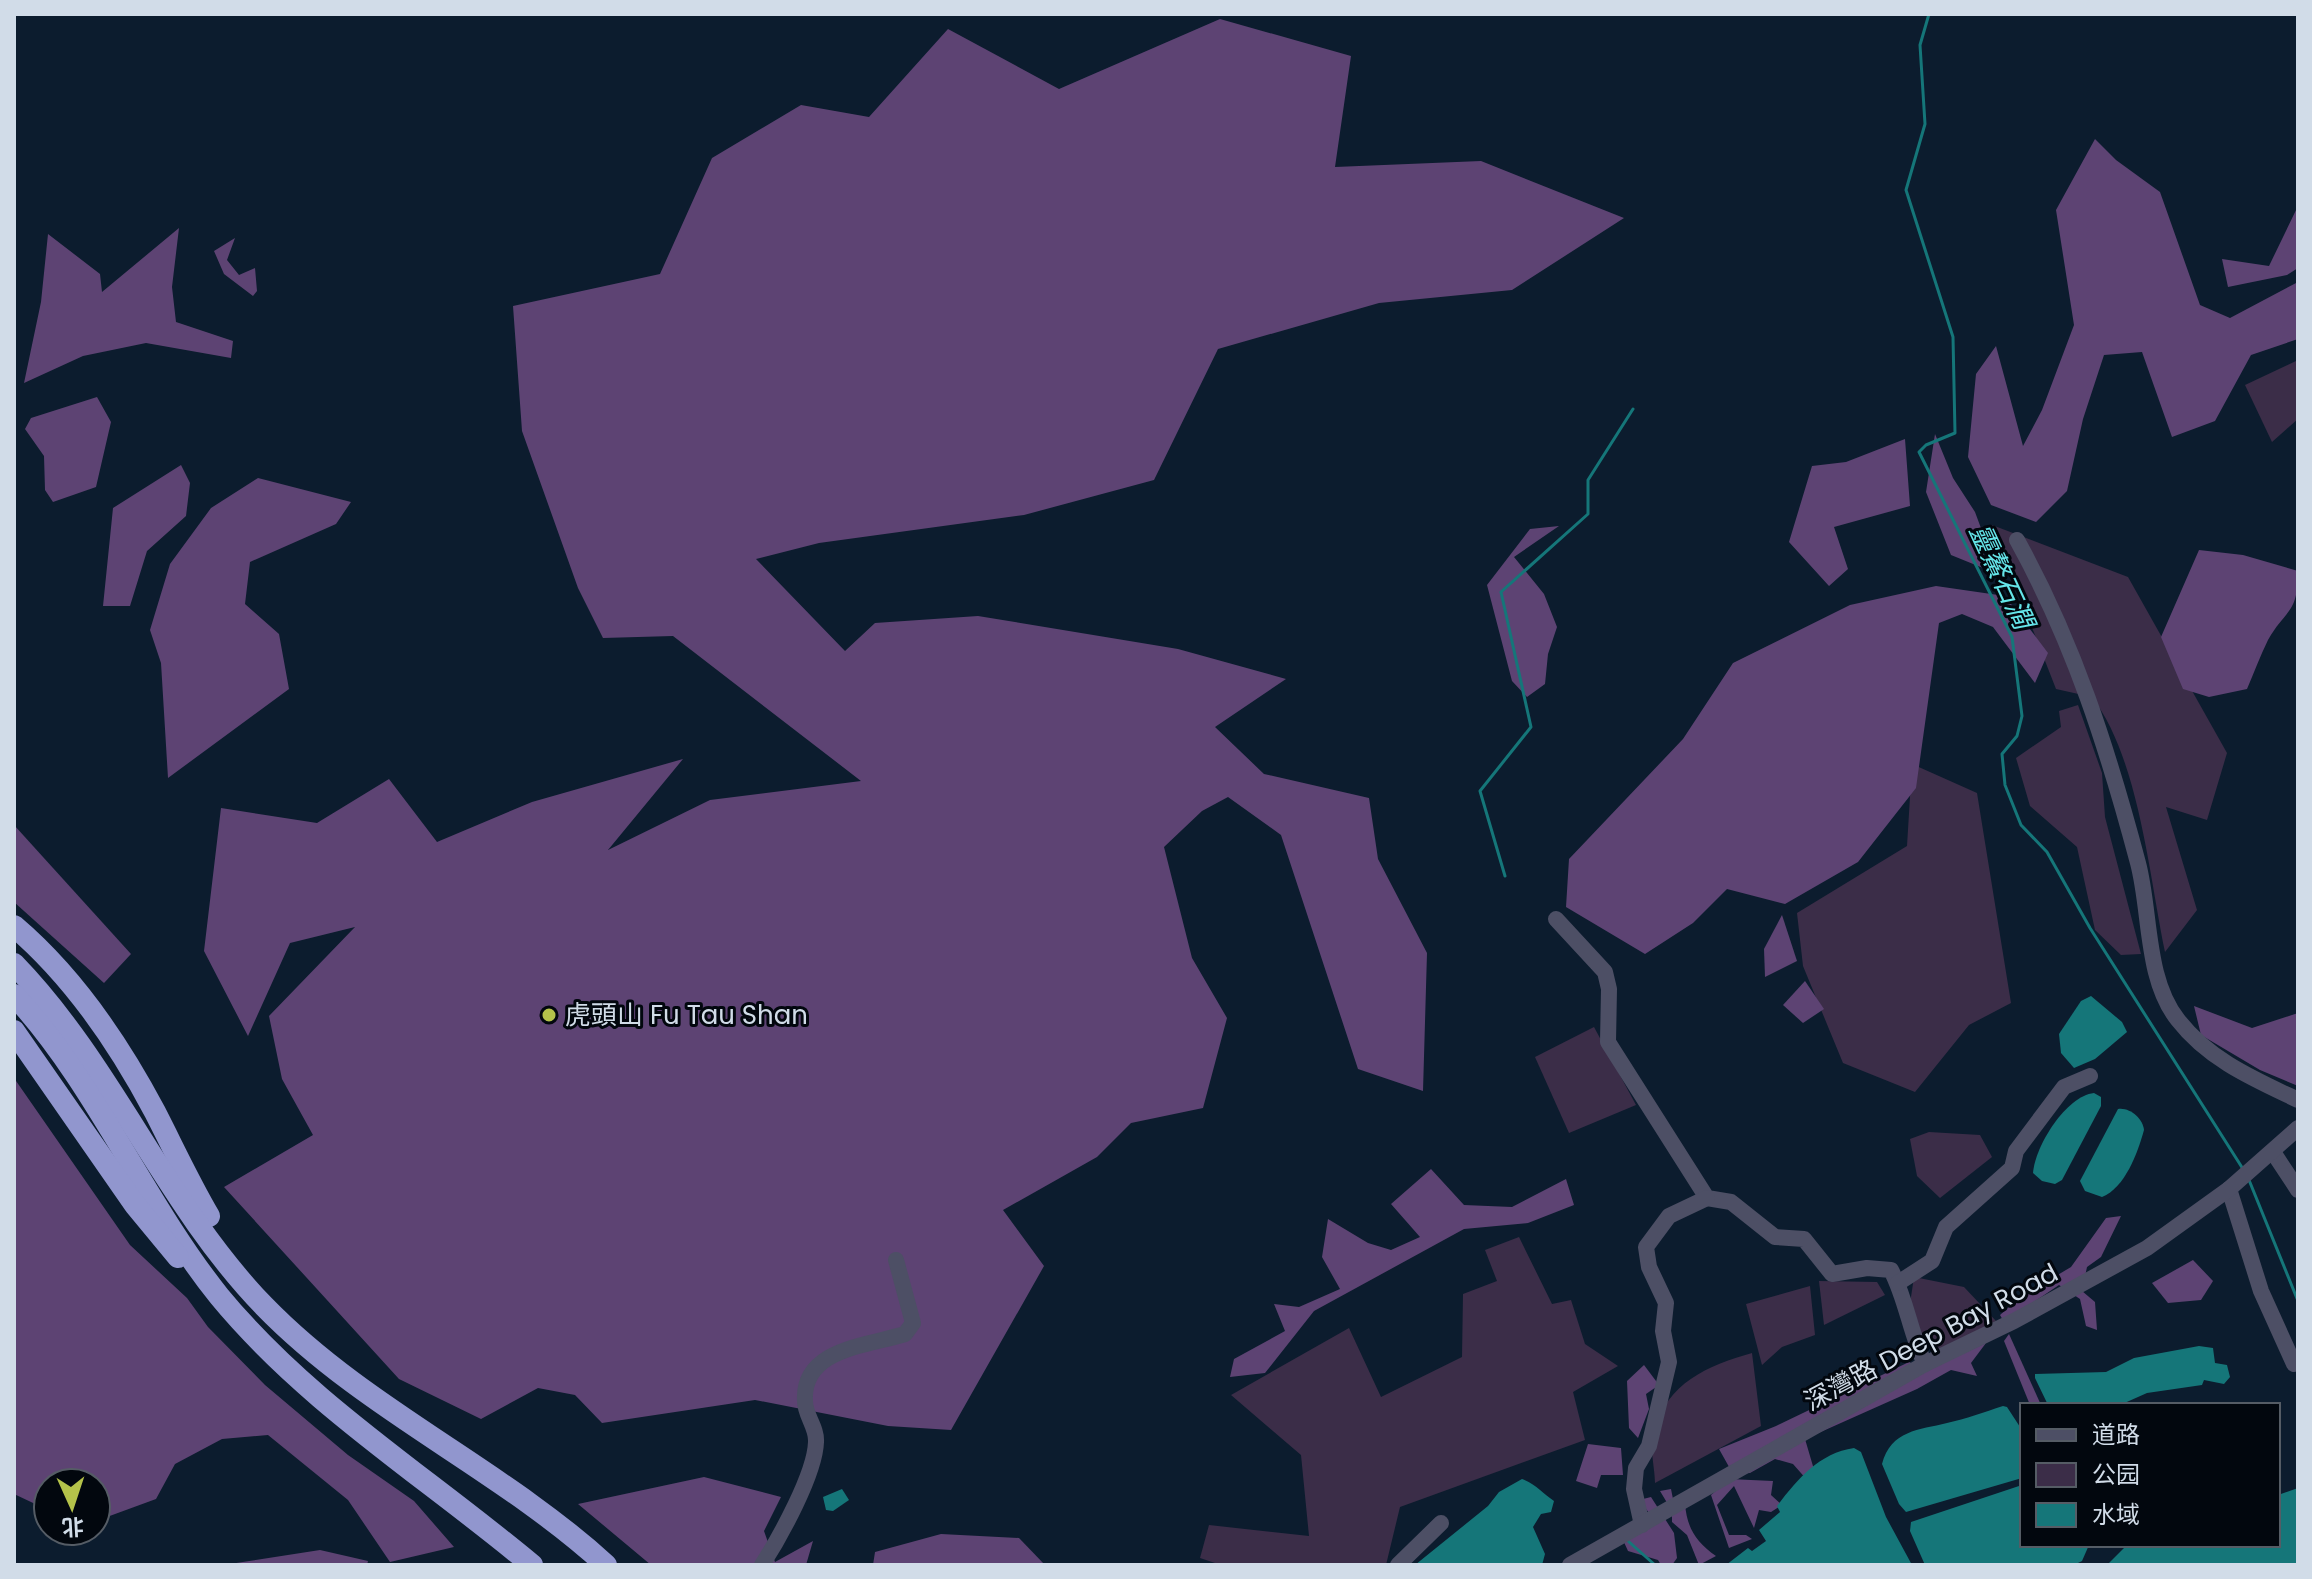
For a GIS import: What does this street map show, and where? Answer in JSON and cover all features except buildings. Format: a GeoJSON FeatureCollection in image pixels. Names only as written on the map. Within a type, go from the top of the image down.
{"type":"FeatureCollection","features":[{"type":"Feature","properties":{"kind":"highway"},"geometry":{"type":"LineString","coordinates":[[14,926],[64,977],[124,1056],[198,1198],[230,1248],[244,1284]]}},
{"type":"Feature","properties":{"kind":"highway"},"geometry":{"type":"LineString","coordinates":[[14,964],[81,1044],[213,1246],[244,1284],[297,1339],[344,1377],[544,1514],[606,1565]]}},
{"type":"Feature","properties":{"kind":"highway"},"geometry":{"type":"LineString","coordinates":[[14,995],[78,1077],[166,1220],[224,1302]]}},
{"type":"Feature","properties":{"kind":"highway"},"geometry":{"type":"LineString","coordinates":[[14,1031],[151,1227],[309,1388],[532,1565]]}},
{"type":"Feature","properties":{"kind":"street"},"geometry":{"type":"LineString","coordinates":[[2017,540],[2069,643],[2116,781],[2142,879],[2166,1001],[2179,1022],[2211,1053],[2253,1081],[2298,1100]]}},
{"type":"Feature","properties":{"kind":"street"},"geometry":{"type":"LineString","coordinates":[[1556,919],[1605,972],[1609,989],[1608,1042],[1707,1198]]}},
{"type":"Feature","properties":{"kind":"street"},"geometry":{"type":"LineString","coordinates":[[1898,1283],[1932,1261],[1946,1227],[2012,1168],[2016,1151],[2064,1087],[2090,1076]]}},
{"type":"Feature","properties":{"kind":"street","name":"深灣路 Deep Bay Road"},"geometry":{"type":"LineString","coordinates":[[1570,1565],[1925,1364],[2014,1321],[2147,1248],[2229,1189],[2298,1128]]}},
{"type":"Feature","properties":{"kind":"street"},"geometry":{"type":"LineString","coordinates":[[2273,1152],[2298,1190]]}},
{"type":"Feature","properties":{"kind":"street"},"geometry":{"type":"LineString","coordinates":[[2229,1189],[2261,1291],[2294,1364]]}},
{"type":"Feature","properties":{"kind":"street"},"geometry":{"type":"LineString","coordinates":[[1642,1525],[1634,1489],[1636,1468],[1649,1446],[1669,1362],[1663,1331],[1666,1303],[1649,1267],[1646,1247],[1669,1216],[1707,1198],[1731,1202],[1775,1237],[1804,1239],[1832,1274],[1867,1268],[1891,1270],[1905,1300],[1911,1333],[1925,1364]]}},
{"type":"Feature","properties":{"kind":"street"},"geometry":{"type":"LineString","coordinates":[[762,1565],[794,1506],[816,1443],[815,1431],[806,1415],[805,1379],[819,1361],[905,1334],[913,1323],[896,1260]]}},
{"type":"Feature","properties":{"kind":"street"},"geometry":{"type":"LineString","coordinates":[[1398,1565],[1441,1523]]}},
{"type":"Feature","properties":{"kind":"green space"},"geometry":{"type":"Polygon","coordinates":[[[2298,360],[2298,419],[2272,442],[2245,385],[2298,360]]]}},
{"type":"Feature","properties":{"kind":"green space"},"geometry":{"type":"Polygon","coordinates":[[[1992,525],[2128,577],[2227,753],[2207,820],[2166,807],[2197,910],[2165,952],[2140,819],[2121,752],[2092,697],[2056,689],[1992,525]]]}},
{"type":"Feature","properties":{"kind":"green space"},"geometry":{"type":"Polygon","coordinates":[[[2078,705],[2102,773],[2105,817],[2141,954],[2121,955],[2095,930],[2077,847],[2030,806],[2016,758],[2061,727],[2059,711],[2078,705]]]}},
{"type":"Feature","properties":{"kind":"green space"},"geometry":{"type":"Polygon","coordinates":[[[1912,764],[1977,793],[2011,1003],[1969,1025],[1915,1092],[1843,1063],[1803,966],[1797,913],[1907,846],[1912,764]]]}},
{"type":"Feature","properties":{"kind":"green space"},"geometry":{"type":"Polygon","coordinates":[[[1594,1027],[1636,1105],[1569,1133],[1535,1057],[1594,1027]]]}},
{"type":"Feature","properties":{"kind":"green space"},"geometry":{"type":"Polygon","coordinates":[[[1929,1132],[1980,1135],[1992,1157],[1940,1198],[1917,1176],[1910,1139],[1929,1132]]]}},
{"type":"Feature","properties":{"kind":"green space"},"geometry":{"type":"Polygon","coordinates":[[[1519,1237],[1552,1304],[1571,1300],[1585,1344],[1618,1366],[1573,1392],[1585,1440],[1400,1507],[1386,1565],[1221,1565],[1200,1558],[1209,1525],[1309,1536],[1301,1455],[1231,1395],[1349,1328],[1381,1397],[1462,1357],[1463,1294],[1497,1281],[1485,1250],[1519,1237]]]}},
{"type":"Feature","properties":{"kind":"green space"},"geometry":{"type":"Polygon","coordinates":[[[1914,1277],[1964,1287],[1996,1321],[1935,1354],[1908,1317],[1914,1277]]]}},
{"type":"Feature","properties":{"kind":"green space"},"geometry":{"type":"Polygon","coordinates":[[[1819,1281],[1877,1282],[1885,1295],[1824,1325],[1819,1281]]]}},
{"type":"Feature","properties":{"kind":"green space"},"geometry":{"type":"Polygon","coordinates":[[[1810,1286],[1815,1335],[1782,1347],[1762,1365],[1746,1304],[1810,1286]]]}},
{"type":"Feature","properties":{"kind":"green space"},"geometry":{"type":"Polygon","coordinates":[[[1752,1353],[1761,1426],[1655,1483],[1652,1437],[1668,1400],[1679,1388],[1705,1371],[1752,1353]]]}},
{"type":"Feature","properties":{"kind":"shaded area"},"geometry":{"type":"Polygon","coordinates":[[[1220,19],[1351,56],[1335,167],[1481,161],[1624,218],[1512,290],[1379,303],[1218,349],[1154,480],[1024,515],[819,543],[756,559],[845,651],[875,623],[978,616],[1178,649],[1286,679],[1215,727],[1264,774],[1369,798],[1378,859],[1427,953],[1423,1091],[1358,1069],[1281,835],[1228,797],[1202,811],[1164,847],[1192,958],[1227,1018],[1203,1108],[1131,1123],[1097,1157],[1003,1210],[1044,1266],[951,1430],[888,1426],[755,1400],[602,1423],[575,1395],[538,1388],[481,1419],[399,1379],[224,1187],[313,1135],[282,1079],[269,1016],[355,927],[290,943],[248,1036],[204,951],[221,808],[317,823],[389,779],[437,842],[532,802],[683,759],[608,850],[710,800],[861,781],[673,636],[603,638],[578,588],[522,431],[513,306],[660,274],[712,158],[801,105],[869,117],[948,29],[1059,89],[1220,19]]]}},
{"type":"Feature","properties":{"kind":"shaded area"},"geometry":{"type":"Polygon","coordinates":[[[2095,139],[2116,160],[2160,192],[2200,305],[2230,318],[2298,282],[2298,339],[2251,355],[2215,421],[2172,437],[2142,352],[2104,355],[2083,419],[2067,491],[2036,522],[1991,505],[1968,457],[1976,374],[1996,346],[2023,446],[2042,410],[2074,325],[2056,210],[2095,139]]]}},
{"type":"Feature","properties":{"kind":"shaded area"},"geometry":{"type":"Polygon","coordinates":[[[2298,206],[2298,268],[2287,275],[2228,287],[2222,259],[2269,266],[2298,206]]]}},
{"type":"Feature","properties":{"kind":"shaded area"},"geometry":{"type":"Polygon","coordinates":[[[179,228],[172,287],[176,322],[233,341],[231,358],[146,343],[83,356],[24,383],[41,302],[48,234],[100,274],[102,292],[179,228]]]}},
{"type":"Feature","properties":{"kind":"shaded area"},"geometry":{"type":"Polygon","coordinates":[[[235,238],[227,260],[239,275],[255,268],[257,291],[253,296],[224,274],[214,251],[235,238]]]}},
{"type":"Feature","properties":{"kind":"shaded area"},"geometry":{"type":"Polygon","coordinates":[[[97,397],[111,422],[96,487],[53,502],[45,490],[44,456],[25,429],[31,418],[97,397]]]}},
{"type":"Feature","properties":{"kind":"shaded area"},"geometry":{"type":"Polygon","coordinates":[[[1935,434],[1953,478],[1975,512],[1985,539],[1983,568],[1951,555],[1926,492],[1935,434]]]}},
{"type":"Feature","properties":{"kind":"shaded area"},"geometry":{"type":"Polygon","coordinates":[[[1905,439],[1910,506],[1834,527],[1848,569],[1829,586],[1789,542],[1812,466],[1846,462],[1905,439]]]}},
{"type":"Feature","properties":{"kind":"shaded area"},"geometry":{"type":"Polygon","coordinates":[[[181,465],[190,483],[186,516],[147,551],[130,606],[103,606],[113,508],[181,465]]]}},
{"type":"Feature","properties":{"kind":"shaded area"},"geometry":{"type":"Polygon","coordinates":[[[258,478],[351,502],[336,524],[250,562],[245,604],[279,634],[289,689],[168,778],[161,663],[150,630],[170,564],[211,508],[258,478]]]}},
{"type":"Feature","properties":{"kind":"shaded area"},"geometry":{"type":"Polygon","coordinates":[[[1559,526],[1514,557],[1544,594],[1557,627],[1548,654],[1545,684],[1527,697],[1512,681],[1487,585],[1530,529],[1559,526]]]}},
{"type":"Feature","properties":{"kind":"shaded area"},"geometry":{"type":"Polygon","coordinates":[[[2199,550],[2243,555],[2298,571],[2293,604],[2268,640],[2247,689],[2209,697],[2183,689],[2161,637],[2199,550]]]}},
{"type":"Feature","properties":{"kind":"shaded area"},"geometry":{"type":"Polygon","coordinates":[[[1936,586],[2005,596],[2048,653],[2035,683],[1993,627],[1962,614],[1939,623],[1916,788],[1858,862],[1785,904],[1727,889],[1693,923],[1645,954],[1566,907],[1569,859],[1683,739],[1733,663],[1850,605],[1936,586]]]}},
{"type":"Feature","properties":{"kind":"shaded area"},"geometry":{"type":"Polygon","coordinates":[[[14,825],[131,954],[104,983],[14,902],[14,825]]]}},
{"type":"Feature","properties":{"kind":"shaded area"},"geometry":{"type":"Polygon","coordinates":[[[1782,915],[1797,961],[1765,977],[1764,949],[1782,915]]]}},
{"type":"Feature","properties":{"kind":"shaded area"},"geometry":{"type":"Polygon","coordinates":[[[1805,981],[1824,1009],[1803,1023],[1783,1005],[1805,981]]]}},
{"type":"Feature","properties":{"kind":"shaded area"},"geometry":{"type":"Polygon","coordinates":[[[2194,1006],[2252,1028],[2298,1013],[2298,1086],[2260,1070],[2201,1035],[2194,1006]]]}},
{"type":"Feature","properties":{"kind":"shaded area"},"geometry":{"type":"Polygon","coordinates":[[[14,1078],[130,1245],[187,1298],[208,1327],[265,1385],[348,1455],[414,1501],[454,1547],[390,1562],[348,1500],[268,1435],[222,1439],[175,1464],[156,1499],[112,1515],[112,1467],[32,1467],[32,1502],[14,1494],[14,1078]]]}},
{"type":"Feature","properties":{"kind":"shaded area"},"geometry":{"type":"Polygon","coordinates":[[[1431,1169],[1464,1205],[1512,1207],[1566,1179],[1574,1205],[1528,1223],[1464,1229],[1314,1311],[1265,1373],[1230,1377],[1234,1359],[1285,1331],[1274,1304],[1299,1307],[1340,1289],[1322,1257],[1328,1219],[1368,1243],[1391,1250],[1420,1237],[1391,1204],[1431,1169]]]}},
{"type":"Feature","properties":{"kind":"shaded area"},"geometry":{"type":"Polygon","coordinates":[[[2121,1216],[2101,1257],[2087,1267],[2082,1291],[2095,1302],[2097,1330],[2086,1326],[2080,1299],[2059,1285],[2004,1322],[2000,1315],[2019,1298],[2071,1267],[2106,1218],[2121,1216]]]}},
{"type":"Feature","properties":{"kind":"shaded area"},"geometry":{"type":"Polygon","coordinates":[[[2193,1260],[2213,1281],[2201,1300],[2168,1303],[2152,1283],[2193,1260]]]}},
{"type":"Feature","properties":{"kind":"shaded area"},"geometry":{"type":"Polygon","coordinates":[[[2009,1334],[2040,1403],[2029,1403],[2004,1341],[2009,1334]]]}},
{"type":"Feature","properties":{"kind":"shaded area"},"geometry":{"type":"Polygon","coordinates":[[[1986,1343],[1971,1363],[1977,1376],[1951,1370],[1917,1389],[1805,1439],[1815,1473],[1808,1481],[1793,1464],[1775,1459],[1750,1473],[1733,1474],[1719,1449],[1776,1426],[1909,1362],[1927,1370],[1986,1343]]]}},
{"type":"Feature","properties":{"kind":"shaded area"},"geometry":{"type":"Polygon","coordinates":[[[1644,1365],[1659,1385],[1646,1394],[1649,1409],[1638,1438],[1629,1428],[1627,1381],[1644,1365]]]}},
{"type":"Feature","properties":{"kind":"shaded area"},"geometry":{"type":"Polygon","coordinates":[[[1588,1444],[1621,1448],[1623,1475],[1601,1475],[1597,1488],[1576,1481],[1588,1444]]]}},
{"type":"Feature","properties":{"kind":"shaded area"},"geometry":{"type":"Polygon","coordinates":[[[704,1477],[781,1497],[764,1531],[775,1562],[813,1541],[806,1565],[651,1565],[578,1504],[704,1477]]]}},
{"type":"Feature","properties":{"kind":"shaded area"},"geometry":{"type":"Polygon","coordinates":[[[1729,1479],[1773,1481],[1771,1495],[1782,1505],[1771,1512],[1759,1510],[1754,1528],[1734,1486],[1717,1505],[1729,1535],[1746,1535],[1752,1539],[1729,1548],[1711,1495],[1729,1479]]]}},
{"type":"Feature","properties":{"kind":"shaded area"},"geometry":{"type":"Polygon","coordinates":[[[1671,1489],[1674,1504],[1685,1504],[1694,1534],[1716,1556],[1699,1565],[1687,1535],[1672,1522],[1672,1511],[1660,1491],[1671,1489]]]}},
{"type":"Feature","properties":{"kind":"shaded area"},"geometry":{"type":"Polygon","coordinates":[[[1651,1497],[1674,1533],[1677,1558],[1672,1565],[1661,1565],[1658,1560],[1628,1551],[1623,1540],[1653,1518],[1639,1500],[1651,1497]]]}},
{"type":"Feature","properties":{"kind":"shaded area"},"geometry":{"type":"Polygon","coordinates":[[[941,1534],[1019,1538],[1045,1565],[873,1565],[875,1552],[941,1534]]]}},
{"type":"Feature","properties":{"kind":"shaded area"},"geometry":{"type":"Polygon","coordinates":[[[320,1550],[368,1561],[367,1565],[223,1565],[320,1550]]]}},
{"type":"Feature","properties":{"kind":"water"},"geometry":{"type":"Polygon","coordinates":[[[2091,996],[2122,1022],[2127,1032],[2095,1059],[2074,1068],[2061,1053],[2059,1034],[2081,1001],[2091,996]]]}},
{"type":"Feature","properties":{"kind":"water"},"geometry":{"type":"Polygon","coordinates":[[[2094,1093],[2101,1097],[2101,1106],[2062,1180],[2055,1184],[2042,1181],[2033,1173],[2046,1137],[2073,1103],[2094,1093]]]}},
{"type":"Feature","properties":{"kind":"water"},"geometry":{"type":"Polygon","coordinates":[[[2118,1109],[2135,1115],[2144,1130],[2124,1178],[2102,1197],[2085,1191],[2080,1181],[2118,1109]]]}},
{"type":"Feature","properties":{"kind":"water"},"geometry":{"type":"Polygon","coordinates":[[[2199,1346],[2213,1348],[2215,1363],[2227,1365],[2230,1377],[2224,1384],[2204,1380],[2202,1385],[2147,1393],[2124,1403],[2047,1403],[2035,1378],[2035,1374],[2106,1372],[2134,1358],[2199,1346]]]}},
{"type":"Feature","properties":{"kind":"water"},"geometry":{"type":"Polygon","coordinates":[[[2007,1407],[2020,1427],[2020,1479],[1906,1512],[1899,1504],[1882,1464],[1886,1453],[1907,1433],[2007,1407]]]}},
{"type":"Feature","properties":{"kind":"water"},"geometry":{"type":"Polygon","coordinates":[[[1854,1448],[1861,1452],[1886,1517],[1912,1565],[1726,1565],[1748,1548],[1752,1551],[1766,1541],[1759,1530],[1780,1512],[1777,1506],[1810,1469],[1830,1456],[1854,1448]]]}},
{"type":"Feature","properties":{"kind":"water"},"geometry":{"type":"Polygon","coordinates":[[[1522,1479],[1554,1501],[1551,1512],[1541,1514],[1533,1527],[1545,1554],[1542,1565],[1415,1565],[1488,1506],[1499,1492],[1522,1479]]]}},
{"type":"Feature","properties":{"kind":"water"},"geometry":{"type":"Polygon","coordinates":[[[2020,1486],[2020,1547],[2088,1547],[2082,1561],[2074,1565],[1925,1565],[1910,1531],[1911,1522],[2020,1486]]]}},
{"type":"Feature","properties":{"kind":"water"},"geometry":{"type":"Polygon","coordinates":[[[2298,1488],[2298,1565],[2107,1565],[2125,1547],[2280,1547],[2280,1494],[2298,1488]]]}},
{"type":"Feature","properties":{"kind":"water"},"geometry":{"type":"Polygon","coordinates":[[[842,1489],[849,1500],[833,1511],[826,1510],[823,1497],[842,1489]]]}},
{"type":"Feature","properties":{"kind":"waterway","name":"靈鰲石澗"},"geometry":{"type":"LineString","coordinates":[[1929,14],[1920,45],[1925,124],[1906,190],[1953,337],[1955,433],[1926,445],[1919,452],[2012,637],[2022,716],[2017,736],[2002,754],[2005,785],[2021,825],[2047,852],[2090,928],[2243,1169]]}},
{"type":"Feature","properties":{"kind":"waterway"},"geometry":{"type":"LineString","coordinates":[[1505,876],[1480,791],[1531,727],[1501,592],[1588,514],[1588,480],[1633,409]]}},
{"type":"Feature","properties":{"kind":"waterway","name":"靈鰲石澗"},"geometry":{"type":"LineString","coordinates":[[2249,1180],[2298,1301]]}},
{"type":"Feature","properties":{"kind":"waterway"},"geometry":{"type":"LineString","coordinates":[[1628,1541],[1655,1565]]}},
{"type":"Feature","properties":{"kind":"place","name":"虎頭山 Fu Tau Shan"},"geometry":{"type":"Point","coordinates":[549,1015]}}]}
